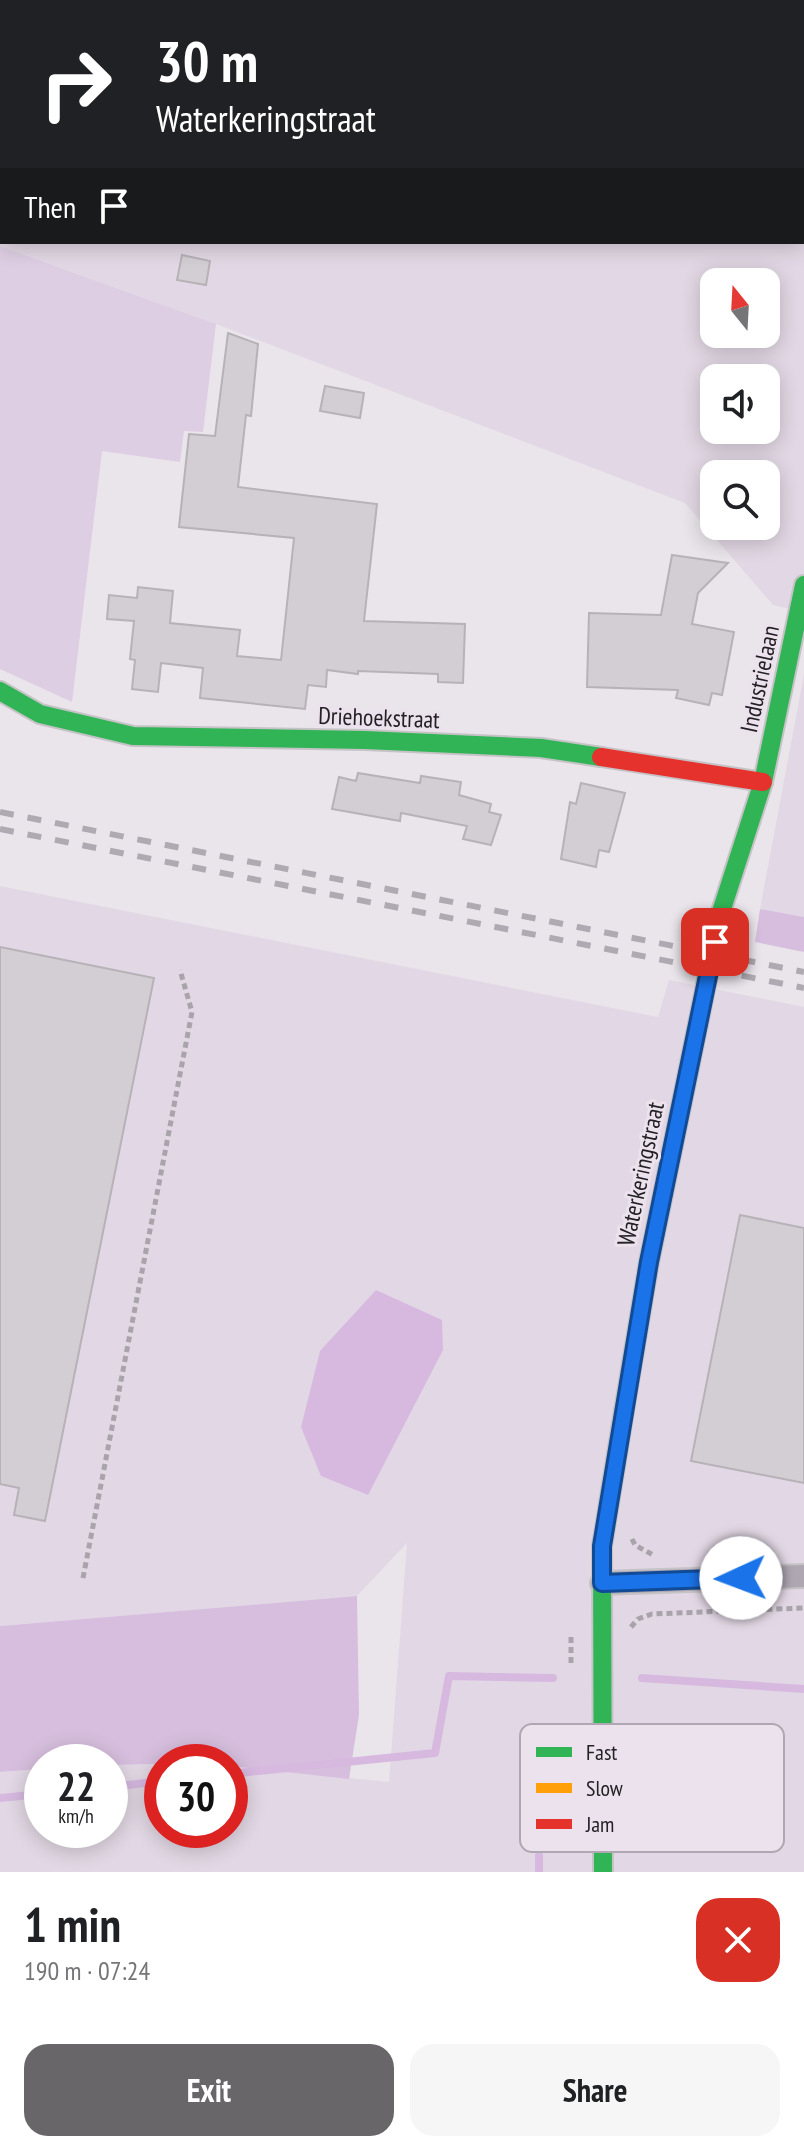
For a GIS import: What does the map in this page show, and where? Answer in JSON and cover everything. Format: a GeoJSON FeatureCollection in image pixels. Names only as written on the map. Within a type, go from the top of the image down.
{"type":"FeatureCollection","features":[{"type":"Feature","properties":{"kind":"street","name":"Industrielaan"},"geometry":{"type":"LineString","coordinates":[[763,782],[804,585]]}},
{"type":"Feature","properties":{"kind":"street","name":"Driehoekstraat"},"geometry":{"type":"LineString","coordinates":[[0,691],[40,714],[133,736],[365,740],[541,748],[763,782]]}},
{"type":"Feature","properties":{"kind":"street","name":"Waterkeringstraat"},"geometry":{"type":"LineString","coordinates":[[602,1724],[602,1546],[649,1262],[720,915],[763,782]]}},
{"type":"Feature","properties":{"kind":"street"},"geometry":{"type":"LineString","coordinates":[[602,1583],[804,1576]]}},
{"type":"Feature","properties":{"kind":"street","name":"Waterkeringstraat"},"geometry":{"type":"LineString","coordinates":[[603,1852],[603,1872]]}},
{"type":"Feature","properties":{"kind":"path"},"geometry":{"type":"LineString","coordinates":[[83,1578],[192,1012],[180,970]]}},
{"type":"Feature","properties":{"kind":"path"},"geometry":{"type":"LineString","coordinates":[[570,1650],[601,1651],[621,1647],[638,1619],[652,1614],[804,1608]]}},
{"type":"Feature","properties":{"kind":"shaded area"},"geometry":{"type":"Polygon","coordinates":[[[0,244],[804,244],[804,612],[773,605],[717,540],[780,540],[780,460],[700,460],[700,520],[685,503],[0,244]]]}},
{"type":"Feature","properties":{"kind":"shaded area"},"geometry":{"type":"Polygon","coordinates":[[[0,246],[216,324],[203,432],[184,431],[180,462],[102,451],[72,702],[0,669],[0,246]]]}},
{"type":"Feature","properties":{"kind":"shaded area"},"geometry":{"type":"Polygon","coordinates":[[[804,674],[804,917],[760,909],[804,674]]]}},
{"type":"Feature","properties":{"kind":"shaded area"},"geometry":{"type":"Polygon","coordinates":[[[0,886],[658,1017],[669,980],[804,1007],[804,1872],[0,1872],[0,1772],[24,1770],[24,1848],[128,1848],[128,1764],[144,1763],[144,1848],[248,1848],[248,1768],[389,1782],[407,1543],[357,1596],[0,1626],[0,886]]]}},
{"type":"Feature","properties":{"kind":"shaded area"},"geometry":{"type":"Polygon","coordinates":[[[760,909],[804,917],[804,952],[755,942],[760,909]]]}},
{"type":"Feature","properties":{"kind":"shaded area"},"geometry":{"type":"Polygon","coordinates":[[[376,1290],[442,1320],[443,1350],[368,1495],[321,1476],[301,1427],[320,1351],[376,1290]]]}},
{"type":"Feature","properties":{"kind":"shaded area"},"geometry":{"type":"Polygon","coordinates":[[[357,1596],[359,1715],[349,1779],[248,1768],[248,1744],[144,1744],[144,1764],[128,1765],[128,1744],[24,1744],[24,1770],[0,1772],[0,1626],[357,1596]]]}},
{"type":"Feature","properties":{"kind":"building"},"geometry":{"type":"Polygon","coordinates":[[[182,255],[210,261],[206,285],[177,280],[182,255]]]}},
{"type":"Feature","properties":{"kind":"building"},"geometry":{"type":"Polygon","coordinates":[[[228,333],[258,344],[251,416],[246,415],[238,487],[377,504],[364,621],[465,624],[463,683],[438,682],[438,674],[358,671],[358,674],[327,670],[326,687],[308,685],[305,709],[200,698],[203,668],[161,663],[158,692],[132,689],[135,660],[130,659],[134,621],[107,619],[109,595],[137,598],[138,587],[173,591],[170,623],[240,630],[237,656],[281,660],[294,538],[179,527],[189,434],[215,436],[228,333]]]}},
{"type":"Feature","properties":{"kind":"building"},"geometry":{"type":"Polygon","coordinates":[[[325,386],[364,393],[360,418],[320,411],[325,386]]]}},
{"type":"Feature","properties":{"kind":"building"},"geometry":{"type":"Polygon","coordinates":[[[672,555],[728,563],[698,593],[692,624],[734,632],[722,695],[712,693],[709,705],[676,698],[678,690],[587,687],[589,613],[661,615],[672,555]]]}},
{"type":"Feature","properties":{"kind":"building"},"geometry":{"type":"Polygon","coordinates":[[[358,773],[420,783],[421,776],[461,782],[459,795],[491,804],[489,812],[501,815],[491,845],[463,839],[467,826],[401,813],[400,821],[332,809],[339,777],[356,781],[358,773]]]}},
{"type":"Feature","properties":{"kind":"building"},"geometry":{"type":"Polygon","coordinates":[[[581,783],[625,793],[609,852],[599,850],[596,867],[561,859],[570,802],[576,804],[581,783]]]}},
{"type":"Feature","properties":{"kind":"building"},"geometry":{"type":"Polygon","coordinates":[[[0,947],[154,978],[45,1521],[14,1515],[19,1488],[0,1484],[0,947]]]}},
{"type":"Feature","properties":{"kind":"building"},"geometry":{"type":"Polygon","coordinates":[[[740,1215],[804,1228],[804,1483],[691,1461],[740,1215]]]}},
{"type":"Feature","properties":{"kind":"waterway"},"geometry":{"type":"LineString","coordinates":[[248,1772],[435,1753],[449,1676],[553,1678]]}},
{"type":"Feature","properties":{"kind":"waterway"},"geometry":{"type":"LineString","coordinates":[[642,1678],[804,1689]]}},
{"type":"Feature","properties":{"kind":"waterway"},"geometry":{"type":"LineString","coordinates":[[128,1785],[144,1783]]}},
{"type":"Feature","properties":{"kind":"waterway"},"geometry":{"type":"LineString","coordinates":[[0,1798],[24,1796]]}},
{"type":"Feature","properties":{"kind":"waterway"},"geometry":{"type":"LineString","coordinates":[[539,1856],[539,1872]]}},
{"type":"Feature","properties":{"kind":"railway"},"geometry":{"type":"LineString","coordinates":[[0,812],[804,972]]}},
{"type":"Feature","properties":{"kind":"railway"},"geometry":{"type":"LineString","coordinates":[[0,829],[804,988]]}},
{"type":"Feature","properties":{"kind":"traffic: fast"},"geometry":{"type":"LineString","coordinates":[[698,1024],[720,915],[763,782],[804,585]]}},
{"type":"Feature","properties":{"kind":"traffic: fast"},"geometry":{"type":"LineString","coordinates":[[0,691],[40,714],[133,736],[365,740],[541,748],[601,757]]}},
{"type":"Feature","properties":{"kind":"traffic: fast"},"geometry":{"type":"LineString","coordinates":[[603,1724],[602,1546],[624,1411]]}},
{"type":"Feature","properties":{"kind":"traffic: fast"},"geometry":{"type":"LineString","coordinates":[[603,1852],[603,1872]]}},
{"type":"Feature","properties":{"kind":"traffic: slow"},"geometry":{"type":"LineString","coordinates":[[624,1411],[649,1262],[698,1024]]}},
{"type":"Feature","properties":{"kind":"traffic: jam"},"geometry":{"type":"LineString","coordinates":[[601,757],[763,782]]}},
{"type":"Feature","properties":{"kind":"route"},"geometry":{"type":"LineString","coordinates":[[715,942],[649,1262],[602,1546],[602,1583],[741,1578]]}}]}
